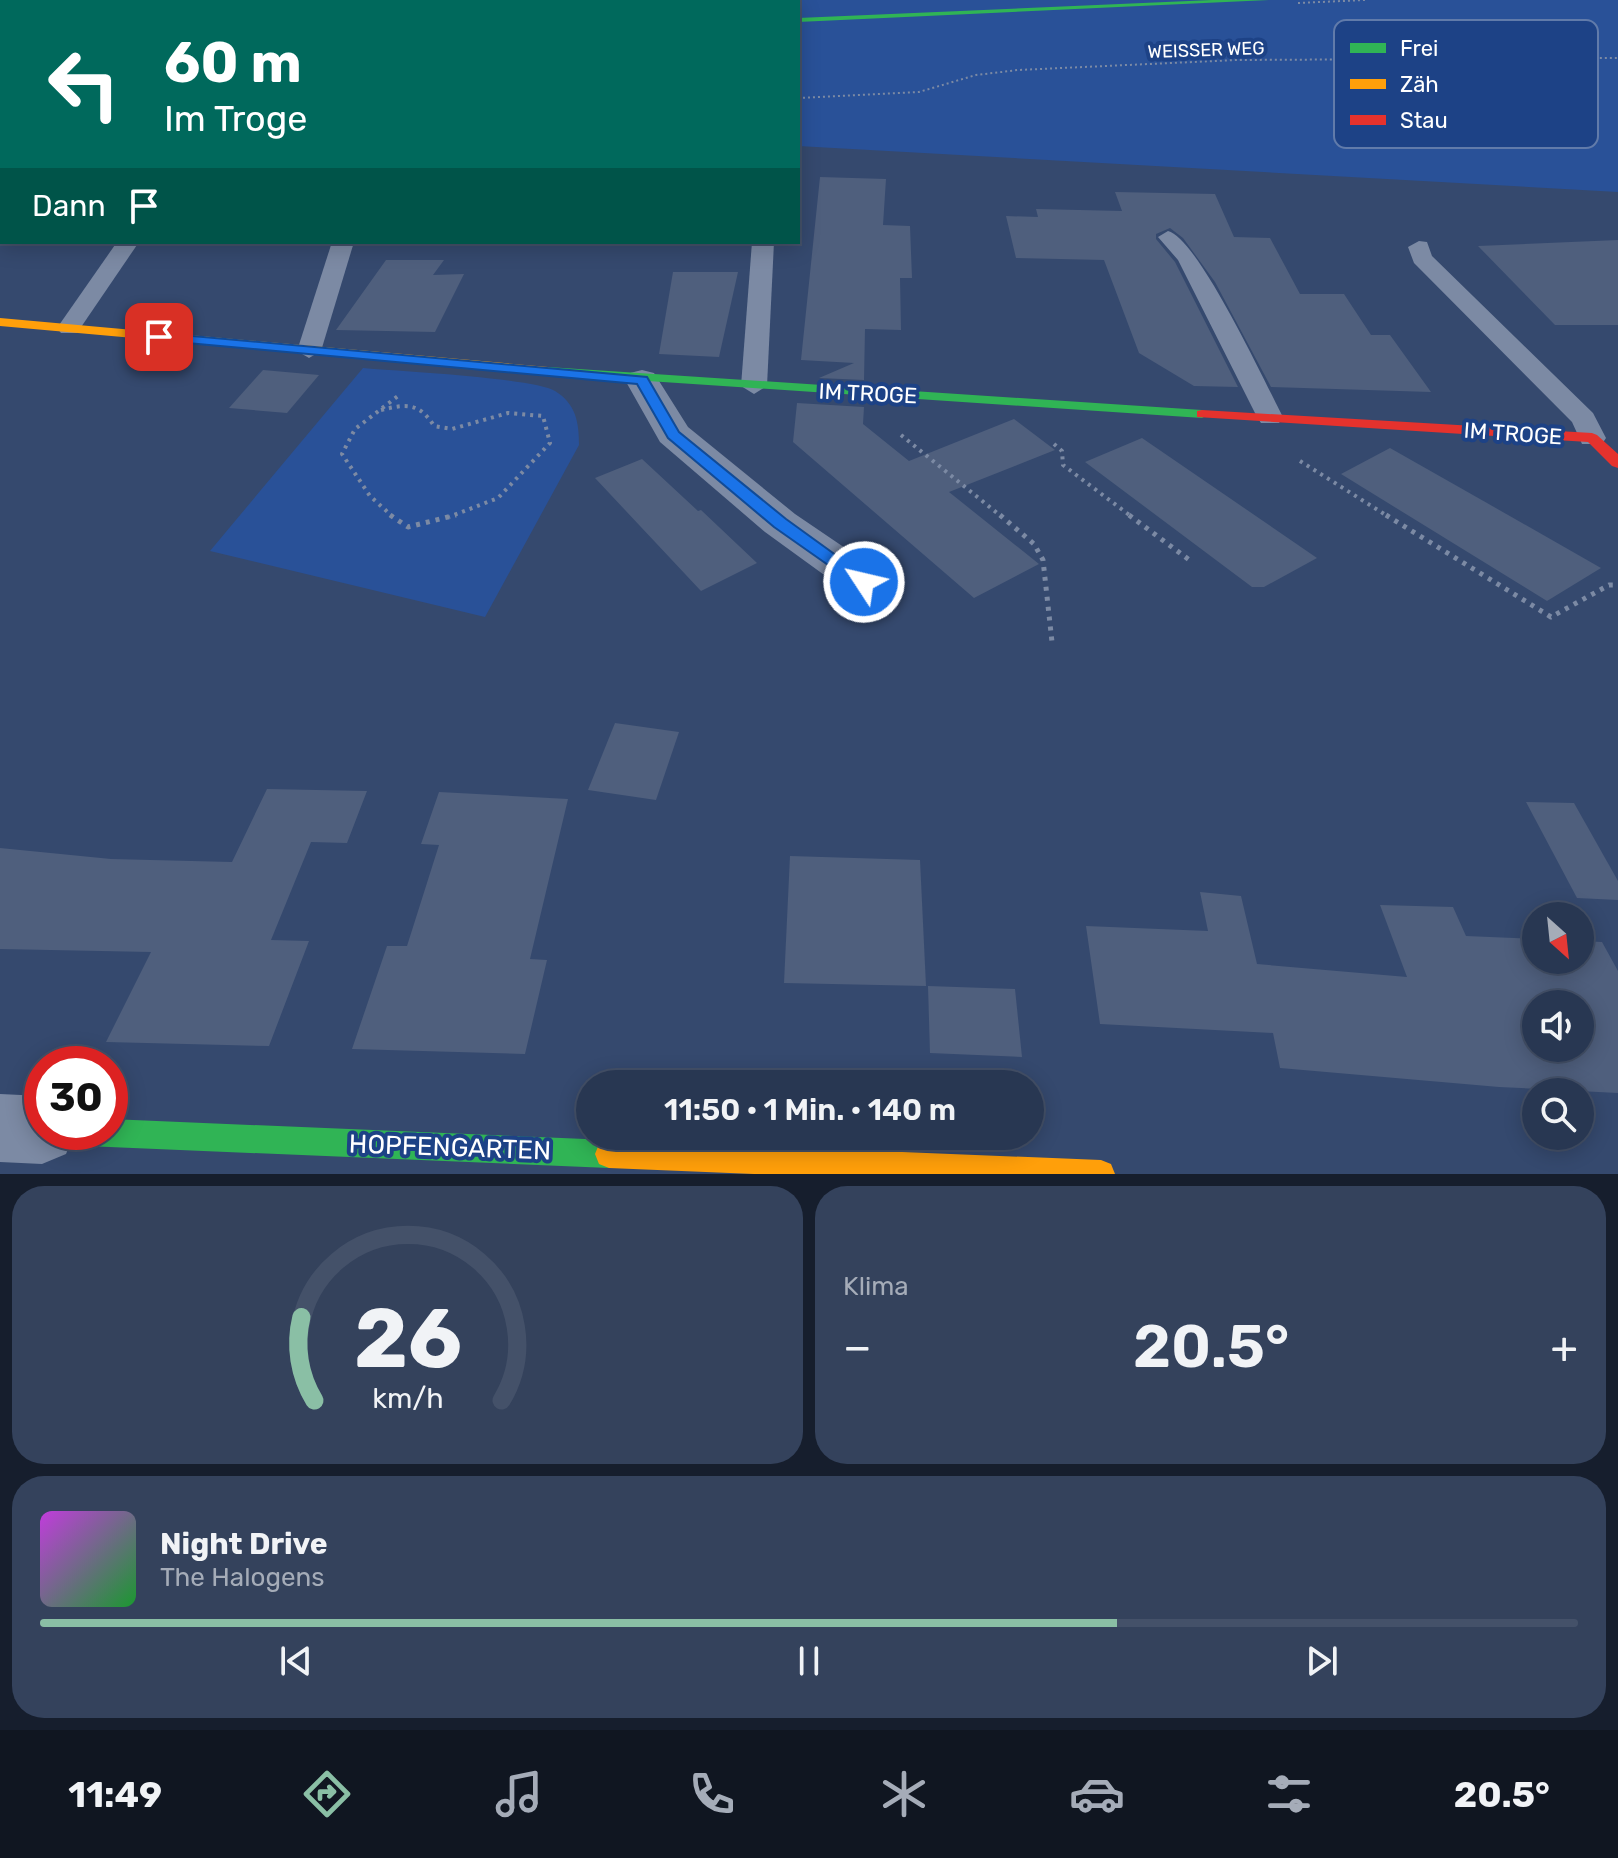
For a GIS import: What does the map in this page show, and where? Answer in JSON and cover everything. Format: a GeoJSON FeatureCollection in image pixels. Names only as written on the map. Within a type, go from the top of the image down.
{"type":"FeatureCollection","features":[{"type":"Feature","properties":{"kind":"street"},"geometry":{"type":"LineString","coordinates":[[800,20],[1265,0]]}},
{"type":"Feature","properties":{"kind":"street","name":"IM TROGE"},"geometry":{"type":"LineString","coordinates":[[0,322],[642,380],[1592,438]]}},
{"type":"Feature","properties":{"kind":"street"},"geometry":{"type":"LineString","coordinates":[[642,380],[673,434],[780,523],[864,582]]}},
{"type":"Feature","properties":{"kind":"street"},"geometry":{"type":"LineString","coordinates":[[1592,438],[1618,463]]}},
{"type":"Feature","properties":{"kind":"street"},"geometry":{"type":"LineString","coordinates":[[0,1128],[24,1129]]}},
{"type":"Feature","properties":{"kind":"street","name":"HOPFENGARTEN"},"geometry":{"type":"LineString","coordinates":[[128,1134],[1101,1174]]}},
{"type":"Feature","properties":{"kind":"lane"},"geometry":{"type":"LineString","coordinates":[[1168,237],[1187,257],[1270,417]]}},
{"type":"Feature","properties":{"kind":"lane"},"geometry":{"type":"LineString","coordinates":[[69,328],[127,244]]}},
{"type":"Feature","properties":{"kind":"lane"},"geometry":{"type":"LineString","coordinates":[[309,351],[342,244]]}},
{"type":"Feature","properties":{"kind":"lane"},"geometry":{"type":"LineString","coordinates":[[754,386],[763,244]]}},
{"type":"Feature","properties":{"kind":"lane","name":"IM TROGE"},"geometry":{"type":"LineString","coordinates":[[1419,247],[1422,258],[1584,419],[1592,438]]}},
{"type":"Feature","properties":{"kind":"path","name":"WEISSER WEG"},"geometry":{"type":"LineString","coordinates":[[1598,58],[1618,58]]}},
{"type":"Feature","properties":{"kind":"path","name":"WEISSER WEG"},"geometry":{"type":"LineString","coordinates":[[800,98],[919,92],[976,75],[1050,69],[1237,60],[1334,59]]}},
{"type":"Feature","properties":{"kind":"path"},"geometry":{"type":"LineString","coordinates":[[381,410],[413,403],[424,408],[434,426],[452,429],[508,413],[543,416],[550,443],[498,498],[455,515],[408,527],[388,515],[361,488],[342,454],[355,429],[381,410],[432,361]]}},
{"type":"Feature","properties":{"kind":"path"},"geometry":{"type":"LineString","coordinates":[[842,391],[946,468],[1034,544],[1043,560],[1052,642]]}},
{"type":"Feature","properties":{"kind":"path"},"geometry":{"type":"LineString","coordinates":[[996,400],[1062,451],[1063,465],[1192,562]]}},
{"type":"Feature","properties":{"kind":"path"},"geometry":{"type":"LineString","coordinates":[[1223,414],[1551,617],[1609,585],[1618,585]]}},
{"type":"Feature","properties":{"kind":"shaded area"},"geometry":{"type":"Polygon","coordinates":[[[800,0],[1618,0],[1618,192],[800,146],[800,0]]]}},
{"type":"Feature","properties":{"kind":"shaded area"},"geometry":{"type":"Polygon","coordinates":[[[363,368],[542,386],[562,396],[572,408],[577,421],[579,445],[485,617],[210,551],[363,368]]]}},
{"type":"Feature","properties":{"kind":"building"},"geometry":{"type":"Polygon","coordinates":[[[820,177],[886,179],[883,225],[910,226],[912,278],[900,278],[901,330],[865,329],[864,380],[819,378],[854,363],[801,360],[820,177]]]}},
{"type":"Feature","properties":{"kind":"building"},"geometry":{"type":"Polygon","coordinates":[[[1115,192],[1215,194],[1234,237],[1270,238],[1300,294],[1344,294],[1371,335],[1390,335],[1431,392],[1271,387],[1215,282],[1183,238],[1170,228],[1156,234],[1156,239],[1175,262],[1238,387],[1194,386],[1139,353],[1104,260],[1016,258],[1006,216],[1038,217],[1036,209],[1122,211],[1115,192]]]}},
{"type":"Feature","properties":{"kind":"building"},"geometry":{"type":"Polygon","coordinates":[[[1618,240],[1618,325],[1555,325],[1478,246],[1618,240]]]}},
{"type":"Feature","properties":{"kind":"building"},"geometry":{"type":"Polygon","coordinates":[[[386,260],[444,260],[433,275],[464,274],[435,332],[336,330],[386,260]]]}},
{"type":"Feature","properties":{"kind":"building"},"geometry":{"type":"Polygon","coordinates":[[[673,272],[738,272],[719,357],[659,354],[673,272]]]}},
{"type":"Feature","properties":{"kind":"building"},"geometry":{"type":"Polygon","coordinates":[[[263,370],[319,375],[287,413],[229,408],[263,370]]]}},
{"type":"Feature","properties":{"kind":"building"},"geometry":{"type":"Polygon","coordinates":[[[797,403],[864,407],[863,424],[909,461],[1014,419],[1055,450],[949,492],[1039,564],[974,598],[793,442],[797,403]]]}},
{"type":"Feature","properties":{"kind":"building"},"geometry":{"type":"Polygon","coordinates":[[[1142,438],[1317,558],[1264,587],[1252,587],[1085,462],[1142,438]]]}},
{"type":"Feature","properties":{"kind":"building"},"geometry":{"type":"Polygon","coordinates":[[[1390,448],[1601,568],[1547,601],[1341,474],[1390,448]]]}},
{"type":"Feature","properties":{"kind":"building"},"geometry":{"type":"Polygon","coordinates":[[[642,459],[757,563],[701,591],[595,478],[642,459]]]}},
{"type":"Feature","properties":{"kind":"building"},"geometry":{"type":"Polygon","coordinates":[[[615,723],[679,732],[656,800],[588,790],[615,723]]]}},
{"type":"Feature","properties":{"kind":"building"},"geometry":{"type":"Polygon","coordinates":[[[267,789],[367,791],[347,843],[311,842],[271,940],[309,941],[269,1046],[106,1042],[151,952],[0,949],[0,848],[111,859],[232,862],[267,789]]]}},
{"type":"Feature","properties":{"kind":"building"},"geometry":{"type":"Polygon","coordinates":[[[439,792],[568,799],[530,959],[547,960],[525,1054],[352,1049],[387,946],[407,946],[439,845],[421,844],[439,792]]]}},
{"type":"Feature","properties":{"kind":"building"},"geometry":{"type":"Polygon","coordinates":[[[1526,802],[1574,803],[1618,881],[1618,900],[1577,898],[1526,802]]]}},
{"type":"Feature","properties":{"kind":"building"},"geometry":{"type":"Polygon","coordinates":[[[790,856],[920,860],[926,986],[784,983],[790,856]]]}},
{"type":"Feature","properties":{"kind":"building"},"geometry":{"type":"Polygon","coordinates":[[[1200,892],[1241,896],[1257,964],[1407,977],[1380,905],[1453,907],[1466,936],[1522,938],[1522,974],[1594,974],[1594,942],[1602,942],[1618,971],[1618,1093],[1594,1092],[1594,1078],[1522,1078],[1522,1088],[1280,1068],[1273,1033],[1100,1024],[1086,926],[1208,931],[1200,892]]]}},
{"type":"Feature","properties":{"kind":"building"},"geometry":{"type":"Polygon","coordinates":[[[928,986],[1015,989],[1022,1057],[930,1053],[928,986]]]}},
{"type":"Feature","properties":{"kind":"traffic: fast"},"geometry":{"type":"LineString","coordinates":[[800,20],[1265,0]]}},
{"type":"Feature","properties":{"kind":"traffic: fast"},"geometry":{"type":"LineString","coordinates":[[548,371],[1202,414]]}},
{"type":"Feature","properties":{"kind":"traffic: fast"},"geometry":{"type":"LineString","coordinates":[[128,1134],[609,1154]]}},
{"type":"Feature","properties":{"kind":"traffic: slow"},"geometry":{"type":"LineString","coordinates":[[0,322],[548,371]]}},
{"type":"Feature","properties":{"kind":"traffic: slow"},"geometry":{"type":"LineString","coordinates":[[609,1154],[1101,1174]]}},
{"type":"Feature","properties":{"kind":"traffic: jam"},"geometry":{"type":"LineString","coordinates":[[1202,414],[1592,438],[1618,463]]}},
{"type":"Feature","properties":{"kind":"route"},"geometry":{"type":"LineString","coordinates":[[159,337],[642,380],[657,412],[673,434],[780,523],[864,582]]}}]}
